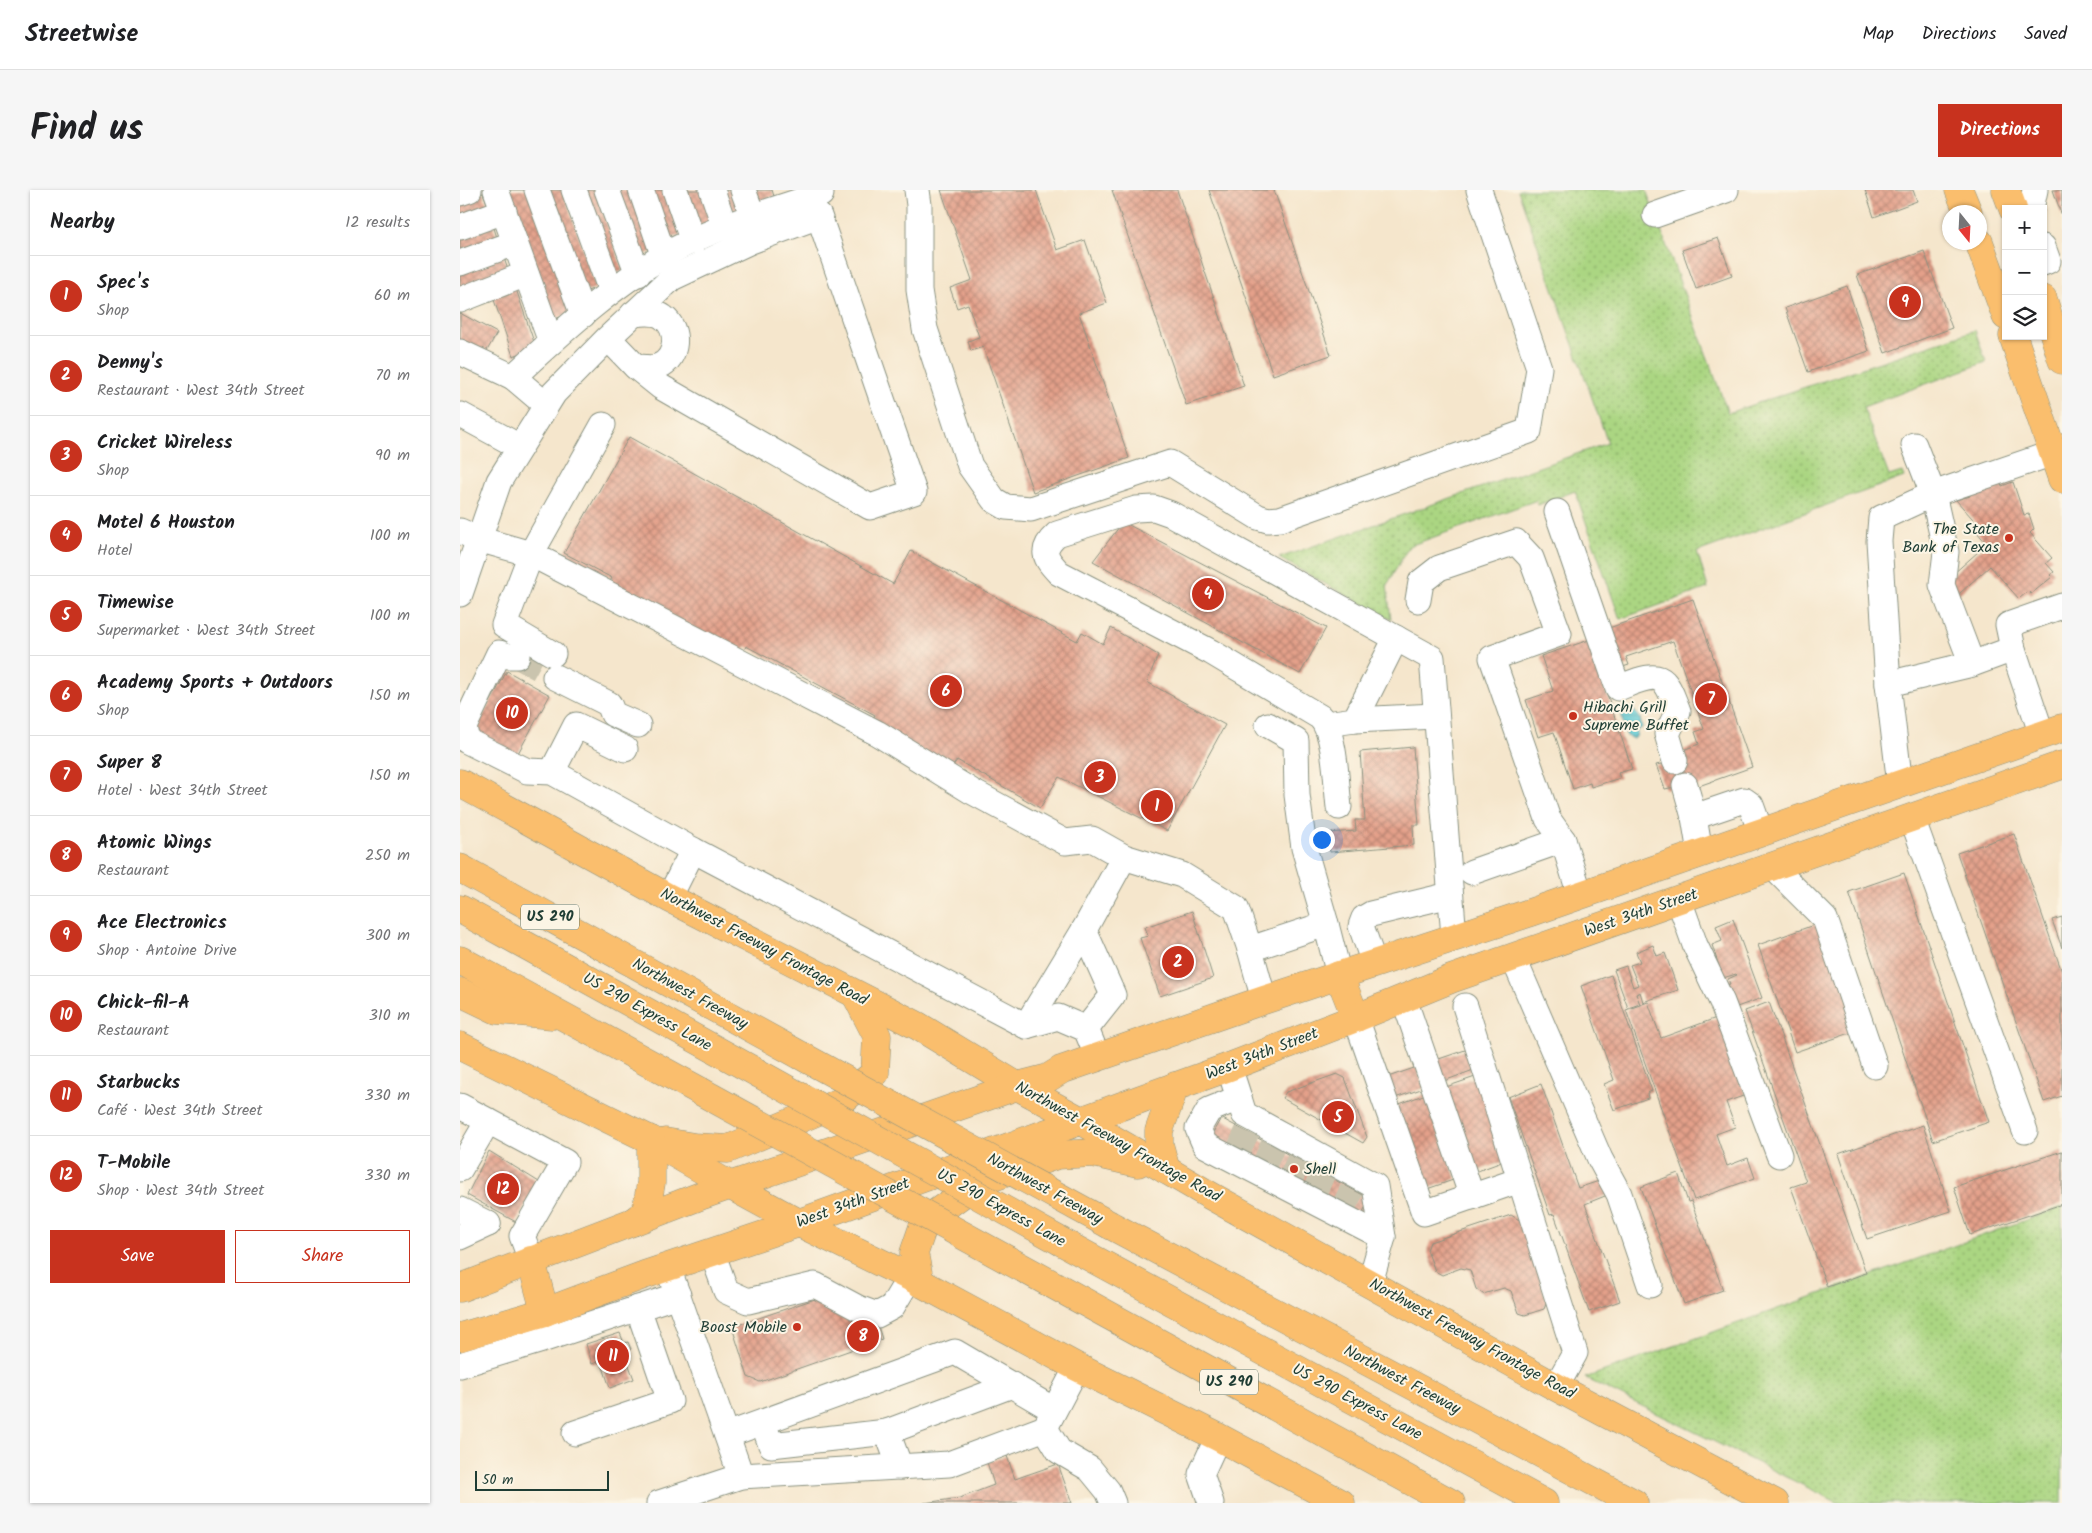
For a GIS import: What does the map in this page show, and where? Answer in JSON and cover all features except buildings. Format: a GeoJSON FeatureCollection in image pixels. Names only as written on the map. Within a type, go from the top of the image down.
{"type":"FeatureCollection","features":[{"type":"Feature","properties":{"kind":"main road"},"geometry":{"type":"LineString","coordinates":[[1959,190],[1965,205]]}},
{"type":"Feature","properties":{"kind":"main road"},"geometry":{"type":"LineString","coordinates":[[2006,190],[2012,205]]}},
{"type":"Feature","properties":{"kind":"main road"},"geometry":{"type":"LineString","coordinates":[[1982,250],[2002,305]]}},
{"type":"Feature","properties":{"kind":"main road"},"geometry":{"type":"LineString","coordinates":[[2047,312],[2062,360]]}},
{"type":"Feature","properties":{"kind":"main road"},"geometry":{"type":"LineString","coordinates":[[2015,340],[2058,452],[2062,479]]}},
{"type":"Feature","properties":{"kind":"main road"},"geometry":{"type":"LineString","coordinates":[[460,1288],[731,1186],[1017,1086],[1048,1078],[1061,1070],[1339,974],[1900,786],[2052,732]]}},
{"type":"Feature","properties":{"kind":"main road","name":"West 34th Street"},"geometry":{"type":"LineString","coordinates":[[466,1349],[550,1324],[668,1267],[799,1223],[1229,1067],[1513,957],[2062,764]]}},
{"type":"Feature","properties":{"kind":"main road","name":"Northwest Freeway Frontage Road"},"geometry":{"type":"LineString","coordinates":[[460,783],[669,898],[918,1026],[1017,1086],[1166,1170],[1556,1387],[1775,1503]]}},
{"type":"Feature","properties":{"kind":"main road"},"geometry":{"type":"LineString","coordinates":[[1761,833],[1773,867]]}},
{"type":"Feature","properties":{"kind":"main road","name":"Northwest Freeway"},"geometry":{"type":"LineString","coordinates":[[460,868],[1110,1225],[1634,1503]]}},
{"type":"Feature","properties":{"kind":"main road","name":"US 290 Express Lane"},"geometry":{"type":"LineString","coordinates":[[460,909],[1062,1242],[1544,1503]]}},
{"type":"Feature","properties":{"kind":"main road","name":"US 290"},"geometry":{"type":"LineString","coordinates":[[460,960],[1451,1503]]}},
{"type":"Feature","properties":{"kind":"main road"},"geometry":{"type":"LineString","coordinates":[[1339,974],[1356,1018]]}},
{"type":"Feature","properties":{"kind":"main road"},"geometry":{"type":"LineString","coordinates":[[460,992],[497,1010],[562,1016]]}},
{"type":"Feature","properties":{"kind":"main road"},"geometry":{"type":"LineString","coordinates":[[651,1140],[694,1147],[728,1149],[840,1102],[875,1073],[877,1036],[856,995]]}},
{"type":"Feature","properties":{"kind":"main road"},"geometry":{"type":"LineString","coordinates":[[460,1046],[651,1140],[799,1223],[915,1280],[1077,1367],[1218,1437],[1341,1503]]}},
{"type":"Feature","properties":{"kind":"main road"},"geometry":{"type":"LineString","coordinates":[[915,1280],[914,1253],[925,1221],[980,1182],[1057,1156],[1092,1153],[1166,1170],[1159,1131],[1175,1086]]}},
{"type":"Feature","properties":{"kind":"main road"},"geometry":{"type":"LineString","coordinates":[[632,1222],[646,1212],[651,1183],[651,1140]]}},
{"type":"Feature","properties":{"kind":"main road"},"geometry":{"type":"LineString","coordinates":[[531,1260],[550,1324]]}},
{"type":"Feature","properties":{"kind":"street"},"geometry":{"type":"LineString","coordinates":[[460,193],[468,190]]}},
{"type":"Feature","properties":{"kind":"street"},"geometry":{"type":"LineString","coordinates":[[538,190],[583,315]]}},
{"type":"Feature","properties":{"kind":"street"},"geometry":{"type":"LineString","coordinates":[[574,190],[611,291]]}},
{"type":"Feature","properties":{"kind":"street"},"geometry":{"type":"LineString","coordinates":[[608,190],[638,274]]}},
{"type":"Feature","properties":{"kind":"street"},"geometry":{"type":"LineString","coordinates":[[642,190],[664,257]]}},
{"type":"Feature","properties":{"kind":"street"},"geometry":{"type":"LineString","coordinates":[[675,190],[693,242]]}},
{"type":"Feature","properties":{"kind":"street"},"geometry":{"type":"LineString","coordinates":[[712,190],[725,228]]}},
{"type":"Feature","properties":{"kind":"street"},"geometry":{"type":"LineString","coordinates":[[743,190],[752,217]]}},
{"type":"Feature","properties":{"kind":"street"},"geometry":{"type":"LineString","coordinates":[[513,377],[611,291],[664,257],[693,242],[752,217],[782,198],[821,194],[820,190]]}},
{"type":"Feature","properties":{"kind":"street"},"geometry":{"type":"LineString","coordinates":[[917,190],[919,204],[919,290],[925,329],[970,466],[994,500],[1006,507],[1031,509],[1170,463],[1258,517],[1268,520],[1280,519],[1529,431],[1539,368],[1479,190]]}},
{"type":"Feature","properties":{"kind":"street"},"geometry":{"type":"LineString","coordinates":[[1655,215],[1726,190]]}},
{"type":"Feature","properties":{"kind":"street"},"geometry":{"type":"LineString","coordinates":[[2032,205],[2035,190]]}},
{"type":"Feature","properties":{"kind":"street"},"geometry":{"type":"LineString","coordinates":[[460,227],[500,201],[551,342]]}},
{"type":"Feature","properties":{"kind":"street"},"geometry":{"type":"LineString","coordinates":[[460,594],[469,535],[499,480],[550,399],[608,338],[672,278],[751,241],[819,216],[914,492],[870,507],[662,388],[636,367],[608,338]]}},
{"type":"Feature","properties":{"kind":"street"},"geometry":{"type":"LineString","coordinates":[[460,263],[515,243]]}},
{"type":"Feature","properties":{"kind":"street"},"geometry":{"type":"LineString","coordinates":[[460,300],[526,274]]}},
{"type":"Feature","properties":{"kind":"street"},"geometry":{"type":"LineString","coordinates":[[633,314],[651,313],[663,317],[672,328],[675,346],[670,357],[658,367],[636,367]]}},
{"type":"Feature","properties":{"kind":"street"},"geometry":{"type":"LineString","coordinates":[[460,352],[513,377],[550,399]]}},
{"type":"Feature","properties":{"kind":"street"},"geometry":{"type":"LineString","coordinates":[[460,417],[461,415],[520,447]]}},
{"type":"Feature","properties":{"kind":"street"},"geometry":{"type":"LineString","coordinates":[[604,425],[531,554],[504,625],[553,672],[609,704],[613,714],[638,725]]}},
{"type":"Feature","properties":{"kind":"street"},"geometry":{"type":"LineString","coordinates":[[1914,444],[1933,494],[1946,552],[1942,585],[1972,664]]}},
{"type":"Feature","properties":{"kind":"street"},"geometry":{"type":"LineString","coordinates":[[1900,786],[1888,684],[1879,541],[1881,518],[1933,494],[2058,452]]}},
{"type":"Feature","properties":{"kind":"street"},"geometry":{"type":"LineString","coordinates":[[1339,807],[1330,737],[1317,717],[1211,652],[1059,573],[1048,561],[1045,554],[1047,543],[1057,534],[1136,510],[1154,508],[1171,514],[1432,658],[1435,716],[1454,937]]}},
{"type":"Feature","properties":{"kind":"street"},"geometry":{"type":"LineString","coordinates":[[1557,512],[1618,688],[1647,678],[1660,678],[1665,683],[1678,711],[1667,734],[1675,761]]}},
{"type":"Feature","properties":{"kind":"street"},"geometry":{"type":"LineString","coordinates":[[469,535],[531,554],[876,733],[971,791],[1066,842],[1092,839],[1124,857],[1182,875],[1236,908],[1264,1000]]}},
{"type":"Feature","properties":{"kind":"street"},"geometry":{"type":"LineString","coordinates":[[1418,600],[1421,582],[1439,568],[1516,542],[1531,558],[1559,634],[1492,658],[1548,819],[1562,840],[1580,894]]}},
{"type":"Feature","properties":{"kind":"street"},"geometry":{"type":"LineString","coordinates":[[2052,732],[2013,649],[2008,625],[2062,606]]}},
{"type":"Feature","properties":{"kind":"street"},"geometry":{"type":"LineString","coordinates":[[1355,720],[1396,638]]}},
{"type":"Feature","properties":{"kind":"street"},"geometry":{"type":"LineString","coordinates":[[1888,684],[1972,664],[2013,649]]}},
{"type":"Feature","properties":{"kind":"street"},"geometry":{"type":"LineString","coordinates":[[513,659],[499,653],[464,727],[467,741],[527,771],[552,772],[694,850],[1026,1026],[1058,1017],[1086,1029],[1098,1058]]}},
{"type":"Feature","properties":{"kind":"street"},"geometry":{"type":"LineString","coordinates":[[1290,737],[1317,717],[1355,720],[1435,716]]}},
{"type":"Feature","properties":{"kind":"street"},"geometry":{"type":"LineString","coordinates":[[552,772],[576,725],[625,750]]}},
{"type":"Feature","properties":{"kind":"street"},"geometry":{"type":"LineString","coordinates":[[1268,725],[1296,740],[1297,795],[1304,848],[1339,974]]}},
{"type":"Feature","properties":{"kind":"street"},"geometry":{"type":"LineString","coordinates":[[1684,786],[1694,817],[1700,853]]}},
{"type":"Feature","properties":{"kind":"street"},"geometry":{"type":"LineString","coordinates":[[1694,817],[1744,800],[1751,805],[1761,833]]}},
{"type":"Feature","properties":{"kind":"street"},"geometry":{"type":"LineString","coordinates":[[1912,818],[2025,1131]]}},
{"type":"Feature","properties":{"kind":"street"},"geometry":{"type":"LineString","coordinates":[[1472,872],[1562,840]]}},
{"type":"Feature","properties":{"kind":"street"},"geometry":{"type":"LineString","coordinates":[[669,898],[694,850]]}},
{"type":"Feature","properties":{"kind":"street"},"geometry":{"type":"LineString","coordinates":[[1026,1026],[1084,930],[1124,857]]}},
{"type":"Feature","properties":{"kind":"street"},"geometry":{"type":"LineString","coordinates":[[1773,867],[1826,919],[1875,1066]]}},
{"type":"Feature","properties":{"kind":"street"},"geometry":{"type":"LineString","coordinates":[[1374,963],[1361,926],[1364,918],[1371,914],[1450,894]]}},
{"type":"Feature","properties":{"kind":"street"},"geometry":{"type":"LineString","coordinates":[[1679,900],[1695,945],[1722,1002],[1779,1155]]}},
{"type":"Feature","properties":{"kind":"street"},"geometry":{"type":"LineString","coordinates":[[1250,949],[1326,924]]}},
{"type":"Feature","properties":{"kind":"street"},"geometry":{"type":"LineString","coordinates":[[1084,930],[1113,995],[1086,1029]]}},
{"type":"Feature","properties":{"kind":"street"},"geometry":{"type":"LineString","coordinates":[[1513,957],[1600,1158],[1618,1194],[1650,1285]]}},
{"type":"Feature","properties":{"kind":"street"},"geometry":{"type":"LineString","coordinates":[[1404,999],[1472,1197]]}},
{"type":"Feature","properties":{"kind":"street"},"geometry":{"type":"LineString","coordinates":[[1465,1006],[1575,1353],[1556,1387]]}},
{"type":"Feature","properties":{"kind":"street"},"geometry":{"type":"LineString","coordinates":[[1356,1018],[1424,1213],[1520,1180]]}},
{"type":"Feature","properties":{"kind":"street"},"geometry":{"type":"LineString","coordinates":[[1229,1067],[1244,1114],[1243,1140]]}},
{"type":"Feature","properties":{"kind":"street"},"geometry":{"type":"LineString","coordinates":[[1239,1098],[1209,1110],[1198,1129],[1205,1145],[1243,1140],[1348,1198],[1382,1237]]}},
{"type":"Feature","properties":{"kind":"street"},"geometry":{"type":"LineString","coordinates":[[460,1106],[565,1162],[522,1236],[531,1260]]}},
{"type":"Feature","properties":{"kind":"street"},"geometry":{"type":"LineString","coordinates":[[460,1169],[488,1121]]}},
{"type":"Feature","properties":{"kind":"street"},"geometry":{"type":"LineString","coordinates":[[1243,1140],[1348,1198]]}},
{"type":"Feature","properties":{"kind":"street"},"geometry":{"type":"LineString","coordinates":[[1348,1198],[1375,1186],[1382,1237],[1370,1283]]}},
{"type":"Feature","properties":{"kind":"street"},"geometry":{"type":"LineString","coordinates":[[460,1210],[488,1224],[460,1237]]}},
{"type":"Feature","properties":{"kind":"street"},"geometry":{"type":"LineString","coordinates":[[712,1252],[726,1291],[748,1301],[815,1285],[858,1308],[878,1315],[892,1307],[915,1280]]}},
{"type":"Feature","properties":{"kind":"street"},"geometry":{"type":"LineString","coordinates":[[668,1267],[734,1455]]}},
{"type":"Feature","properties":{"kind":"street"},"geometry":{"type":"LineString","coordinates":[[550,1324],[633,1310],[678,1295]]}},
{"type":"Feature","properties":{"kind":"street"},"geometry":{"type":"LineString","coordinates":[[572,1426],[670,1401],[654,1381],[633,1310]]}},
{"type":"Feature","properties":{"kind":"street"},"geometry":{"type":"LineString","coordinates":[[658,1503],[767,1434],[955,1352],[1012,1385],[1049,1419],[1059,1451],[1090,1469],[1108,1491],[1113,1503]]}},
{"type":"Feature","properties":{"kind":"street"},"geometry":{"type":"LineString","coordinates":[[734,1455],[900,1467],[950,1464],[1049,1419],[1077,1367]]}},
{"type":"Feature","properties":{"kind":"street"},"geometry":{"type":"LineString","coordinates":[[767,1434],[887,1432],[1012,1385]]}},
{"type":"Feature","properties":{"kind":"street"},"geometry":{"type":"LineString","coordinates":[[887,1432],[900,1467]]}},
{"type":"Feature","properties":{"kind":"street"},"geometry":{"type":"LineString","coordinates":[[1211,1503],[1200,1474],[1218,1437]]}},
{"type":"Feature","properties":{"kind":"green space"},"geometry":{"type":"Polygon","coordinates":[[[1518,190],[1646,190],[1728,413],[1975,330],[1986,362],[1863,407],[1889,476],[1902,472],[1904,477],[1697,552],[1708,588],[1620,619],[1575,491],[1538,505],[1537,500],[1409,546],[1387,585],[1391,620],[1279,558],[1608,443],[1518,190]]]}},
{"type":"Feature","properties":{"kind":"green space"},"geometry":{"type":"Polygon","coordinates":[[[2062,1207],[2062,1503],[1839,1503],[1585,1378],[2062,1207]]]}},
{"type":"Feature","properties":{"kind":"water"},"geometry":{"type":"Polygon","coordinates":[[[1627,707],[1632,708],[1640,718],[1642,728],[1637,730],[1636,737],[1633,739],[1627,736],[1625,731],[1622,712],[1627,707]]]}},
{"type":"Feature","properties":{"kind":"tunnel"},"geometry":{"type":"LineString","coordinates":[[517,656],[555,677]]}},
{"type":"Feature","properties":{"kind":"tunnel"},"geometry":{"type":"LineString","coordinates":[[1238,1151],[1247,1132]]}},
{"type":"Feature","properties":{"kind":"tunnel"},"geometry":{"type":"LineString","coordinates":[[1264,1165],[1273,1145]]}},
{"type":"Feature","properties":{"kind":"tunnel"},"geometry":{"type":"LineString","coordinates":[[1290,1180],[1299,1160]]}},
{"type":"Feature","properties":{"kind":"tunnel"},"geometry":{"type":"LineString","coordinates":[[1314,1193],[1323,1173]]}},
{"type":"Feature","properties":{"kind":"tunnel"},"geometry":{"type":"LineString","coordinates":[[1343,1208],[1352,1190]]}},
{"type":"Feature","properties":{"kind":"place","name":"Ace Electronics"},"geometry":{"type":"Point","coordinates":[1905,302]}},
{"type":"Feature","properties":{"kind":"place","name":"The State Bank of Texas"},"geometry":{"type":"Point","coordinates":[2009,538]}},
{"type":"Feature","properties":{"kind":"place","name":"Motel 6 Houston"},"geometry":{"type":"Point","coordinates":[1208,594]}},
{"type":"Feature","properties":{"kind":"place","name":"Academy Sports + Outdoors"},"geometry":{"type":"Point","coordinates":[946,691]}},
{"type":"Feature","properties":{"kind":"place","name":"Super 8"},"geometry":{"type":"Point","coordinates":[1711,699]}},
{"type":"Feature","properties":{"kind":"place","name":"Chick-fil-A"},"geometry":{"type":"Point","coordinates":[512,713]}},
{"type":"Feature","properties":{"kind":"place","name":"Hibachi Grill Supreme Buffet"},"geometry":{"type":"Point","coordinates":[1573,716]}},
{"type":"Feature","properties":{"kind":"place","name":"Cricket Wireless"},"geometry":{"type":"Point","coordinates":[1100,777]}},
{"type":"Feature","properties":{"kind":"place","name":"Spec's"},"geometry":{"type":"Point","coordinates":[1157,806]}},
{"type":"Feature","properties":{"kind":"place","name":"Denny's"},"geometry":{"type":"Point","coordinates":[1178,962]}},
{"type":"Feature","properties":{"kind":"place","name":"Timewise"},"geometry":{"type":"Point","coordinates":[1338,1117]}},
{"type":"Feature","properties":{"kind":"place","name":"Shell"},"geometry":{"type":"Point","coordinates":[1294,1169]}},
{"type":"Feature","properties":{"kind":"place","name":"T-Mobile"},"geometry":{"type":"Point","coordinates":[503,1189]}},
{"type":"Feature","properties":{"kind":"place","name":"Boost Mobile"},"geometry":{"type":"Point","coordinates":[797,1327]}},
{"type":"Feature","properties":{"kind":"place","name":"Atomic Wings"},"geometry":{"type":"Point","coordinates":[863,1336]}},
{"type":"Feature","properties":{"kind":"place","name":"Starbucks"},"geometry":{"type":"Point","coordinates":[613,1356]}}]}
